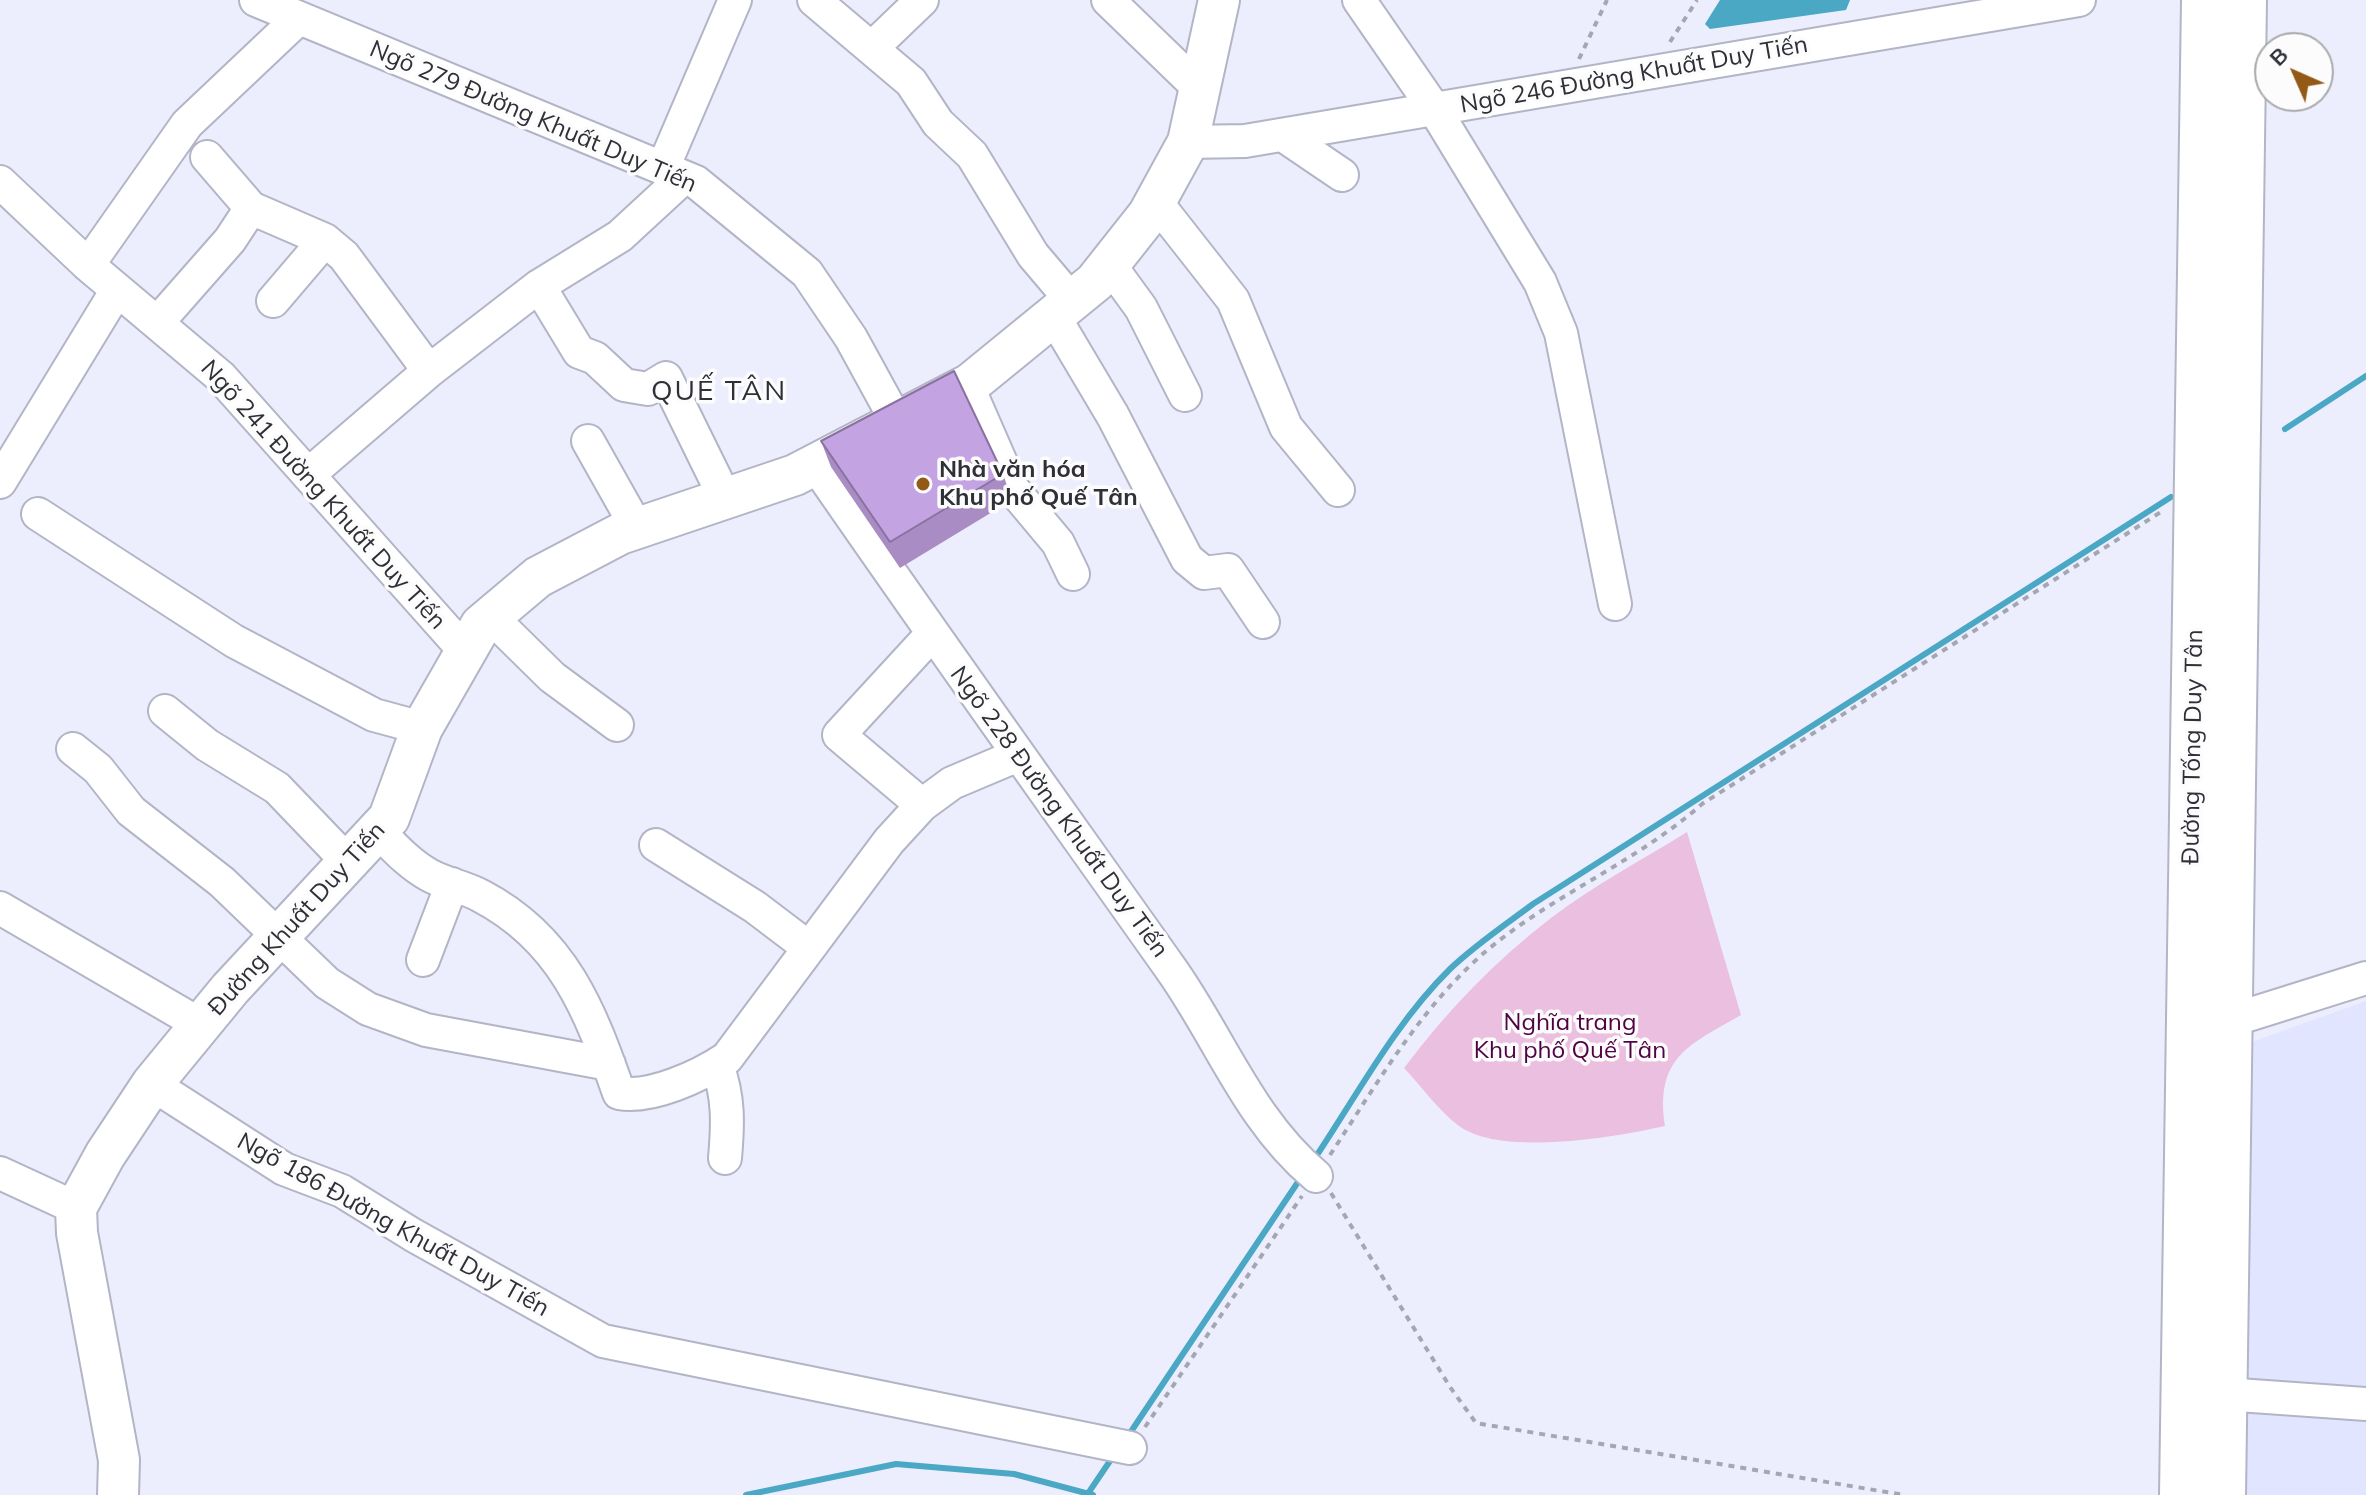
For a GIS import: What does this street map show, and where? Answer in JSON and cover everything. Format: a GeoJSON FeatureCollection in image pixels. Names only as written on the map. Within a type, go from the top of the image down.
{"type":"FeatureCollection","features":[{"type":"Feature","properties":{"kind":"highway","name":"Đường Tống Duy Tân"},"geometry":{"type":"LineString","coordinates":[[2182,1495],[2211,901],[2220,311],[2204,0]]}},
{"type":"Feature","properties":{"kind":"highway","name":"Đường Tống Duy Tân"},"geometry":{"type":"LineString","coordinates":[[2223,1495],[2229,1021],[2211,901],[2197,507],[2220,311],[2244,0]]}},
{"type":"Feature","properties":{"kind":"main road","name":"Đường Khuất Duy Tiến"},"geometry":{"type":"LineString","coordinates":[[76,1208],[105,1155],[152,1084],[281,935],[389,818],[422,728],[481,625],[538,577],[637,528],[795,475],[967,385],[1063,308],[1109,264],[1156,202],[1188,142],[1219,0]]}},
{"type":"Feature","properties":{"kind":"main road"},"geometry":{"type":"LineString","coordinates":[[76,1208],[77,1233],[119,1460],[118,1495]]}},
{"type":"Feature","properties":{"kind":"street","name":"Ngõ 279 Đường Khuất Duy Tiến"},"geometry":{"type":"LineString","coordinates":[[256,0],[674,172],[722,201],[807,273],[851,338],[897,422]]}},
{"type":"Feature","properties":{"kind":"street"},"geometry":{"type":"LineString","coordinates":[[308,475],[429,371],[539,286],[620,236],[674,172],[735,0]]}},
{"type":"Feature","properties":{"kind":"street"},"geometry":{"type":"LineString","coordinates":[[814,0],[911,82],[938,123],[972,155],[1063,308],[1113,416],[1187,559],[1204,573],[1228,570],[1263,622]]}},
{"type":"Feature","properties":{"kind":"street"},"geometry":{"type":"LineString","coordinates":[[872,48],[922,0]]}},
{"type":"Feature","properties":{"kind":"street"},"geometry":{"type":"LineString","coordinates":[[1108,0],[1200,89]]}},
{"type":"Feature","properties":{"kind":"street"},"geometry":{"type":"LineString","coordinates":[[1359,0],[1435,110],[1540,282],[1561,333],[1615,604]]}},
{"type":"Feature","properties":{"kind":"street","name":"Ngõ 246 Đường Khuất Duy Tiến"},"geometry":{"type":"LineString","coordinates":[[1188,142],[1245,141],[1283,135],[2079,0]]}},
{"type":"Feature","properties":{"kind":"street"},"geometry":{"type":"LineString","coordinates":[[88,265],[187,124],[298,19]]}},
{"type":"Feature","properties":{"kind":"street"},"geometry":{"type":"LineString","coordinates":[[1283,135],[1342,175]]}},
{"type":"Feature","properties":{"kind":"street"},"geometry":{"type":"LineString","coordinates":[[207,157],[251,208],[325,240],[344,256],[429,371]]}},
{"type":"Feature","properties":{"kind":"street","name":"Ngõ 241 Đường Khuất Duy Tiến"},"geometry":{"type":"LineString","coordinates":[[0,182],[88,265],[221,377],[465,651]]}},
{"type":"Feature","properties":{"kind":"street"},"geometry":{"type":"LineString","coordinates":[[1156,202],[1221,281],[1233,300],[1286,427],[1338,490]]}},
{"type":"Feature","properties":{"kind":"street"},"geometry":{"type":"LineString","coordinates":[[157,323],[230,240],[251,208]]}},
{"type":"Feature","properties":{"kind":"street"},"geometry":{"type":"LineString","coordinates":[[273,301],[325,240]]}},
{"type":"Feature","properties":{"kind":"street"},"geometry":{"type":"LineString","coordinates":[[1109,264],[1141,308],[1185,395]]}},
{"type":"Feature","properties":{"kind":"street"},"geometry":{"type":"LineString","coordinates":[[539,286],[579,352],[595,358],[624,385],[648,389],[666,378],[725,498]]}},
{"type":"Feature","properties":{"kind":"street"},"geometry":{"type":"LineString","coordinates":[[0,482],[117,290]]}},
{"type":"Feature","properties":{"kind":"street"},"geometry":{"type":"LineString","coordinates":[[967,385],[1012,488],[1058,543],[1073,574]]}},
{"type":"Feature","properties":{"kind":"street"},"geometry":{"type":"LineString","coordinates":[[588,441],[637,528]]}},
{"type":"Feature","properties":{"kind":"street","name":"Ngõ 228 Đường Khuất Duy Tiến"},"geometry":{"type":"LineString","coordinates":[[815,464],[1016,756],[1179,981],[1263,1122],[1308,1169]]}},
{"type":"Feature","properties":{"kind":"street"},"geometry":{"type":"LineString","coordinates":[[38,514],[234,641],[374,715],[422,728]]}},
{"type":"Feature","properties":{"kind":"street"},"geometry":{"type":"LineString","coordinates":[[491,617],[552,677],[617,725]]}},
{"type":"Feature","properties":{"kind":"street"},"geometry":{"type":"LineString","coordinates":[[922,805],[839,735],[932,634]]}},
{"type":"Feature","properties":{"kind":"street"},"geometry":{"type":"LineString","coordinates":[[165,711],[207,745],[277,788],[348,862]]}},
{"type":"Feature","properties":{"kind":"street"},"geometry":{"type":"LineString","coordinates":[[73,749],[98,769],[131,811],[190,855],[281,935],[327,983],[368,1009],[426,1030],[614,1078]]}},
{"type":"Feature","properties":{"kind":"street"},"geometry":{"type":"LineString","coordinates":[[378,831],[409,862],[480,895],[519,919],[553,951],[580,995],[614,1078],[634,1096],[717,1065],[727,1058],[889,841],[922,805],[952,783],[1016,756]]}},
{"type":"Feature","properties":{"kind":"street"},"geometry":{"type":"LineString","coordinates":[[656,845],[755,907],[809,948]]}},
{"type":"Feature","properties":{"kind":"street"},"geometry":{"type":"LineString","coordinates":[[423,960],[452,884]]}},
{"type":"Feature","properties":{"kind":"street"},"geometry":{"type":"LineString","coordinates":[[0,908],[201,1025]]}},
{"type":"Feature","properties":{"kind":"street"},"geometry":{"type":"LineString","coordinates":[[2229,1021],[2366,978]]}},
{"type":"Feature","properties":{"kind":"street"},"geometry":{"type":"LineString","coordinates":[[717,1065],[726,1090],[728,1122],[725,1158]]}},
{"type":"Feature","properties":{"kind":"street","name":"Ngõ 186 Đường Khuất Duy Tiến"},"geometry":{"type":"LineString","coordinates":[[152,1084],[284,1169],[342,1191],[591,1336],[641,1349],[1121,1446]]}},
{"type":"Feature","properties":{"kind":"street"},"geometry":{"type":"LineString","coordinates":[[0,1173],[76,1208]]}},
{"type":"Feature","properties":{"kind":"street"},"geometry":{"type":"LineString","coordinates":[[2224,1394],[2366,1404]]}},
{"type":"Feature","properties":{"kind":"path"},"geometry":{"type":"LineString","coordinates":[[1566,87],[1607,0]]}},
{"type":"Feature","properties":{"kind":"path"},"geometry":{"type":"LineString","coordinates":[[1651,71],[1697,0]]}},
{"type":"Feature","properties":{"kind":"path"},"geometry":{"type":"LineString","coordinates":[[1121,1446],[1308,1169],[1431,1005],[1486,952],[1543,909],[1680,824],[1702,804],[2159,512],[2197,507]]}},
{"type":"Feature","properties":{"kind":"path"},"geometry":{"type":"LineString","coordinates":[[1308,1169],[1352,1222],[1450,1387],[1476,1423],[1904,1495]]}},
{"type":"Feature","properties":{"kind":"shaded area"},"geometry":{"type":"Polygon","coordinates":[[[2366,1001],[2366,1495],[2233,1495],[2246,1044],[2366,1001]]]}},
{"type":"Feature","properties":{"kind":"green space","name":"Nghĩa trang Khu phố Quế Tân"},"geometry":{"type":"Polygon","coordinates":[[[1687,832],[1741,1015],[1691,1045],[1671,1068],[1663,1103],[1665,1126],[1590,1139],[1530,1143],[1502,1141],[1459,1126],[1404,1068],[1473,988],[1530,934],[1584,895],[1687,832]]]}},
{"type":"Feature","properties":{"kind":"water"},"geometry":{"type":"Polygon","coordinates":[[[1720,0],[1850,0],[1846,10],[1710,29],[1705,24],[1720,0]]]}},
{"type":"Feature","properties":{"kind":"building","name":"Nhà văn hóa Khu phố Quế Tân"},"geometry":{"type":"Polygon","coordinates":[[[954,371],[1003,474],[890,542],[821,441],[954,371]]]}},
{"type":"Feature","properties":{"kind":"waterway"},"geometry":{"type":"LineString","coordinates":[[2285,429],[2366,376]]}},
{"type":"Feature","properties":{"kind":"waterway"},"geometry":{"type":"LineString","coordinates":[[1313,1161],[1411,1013],[1450,969],[1480,943],[1533,904],[2171,497]]}},
{"type":"Feature","properties":{"kind":"waterway"},"geometry":{"type":"LineString","coordinates":[[1128,1436],[1302,1176]]}},
{"type":"Feature","properties":{"kind":"waterway"},"geometry":{"type":"LineString","coordinates":[[1087,1495],[1114,1455]]}},
{"type":"Feature","properties":{"kind":"waterway"},"geometry":{"type":"LineString","coordinates":[[746,1495],[896,1464],[1014,1474],[1093,1495]]}},
{"type":"Feature","properties":{"kind":"place","name":"Nhà văn hóa Khu phố Quế Tân"},"geometry":{"type":"Point","coordinates":[923,484]}},
{"type":"Feature","properties":{"kind":"district","name":"QUẾ TÂN"},"geometry":{"type":"Point","coordinates":[719,392]}}]}
